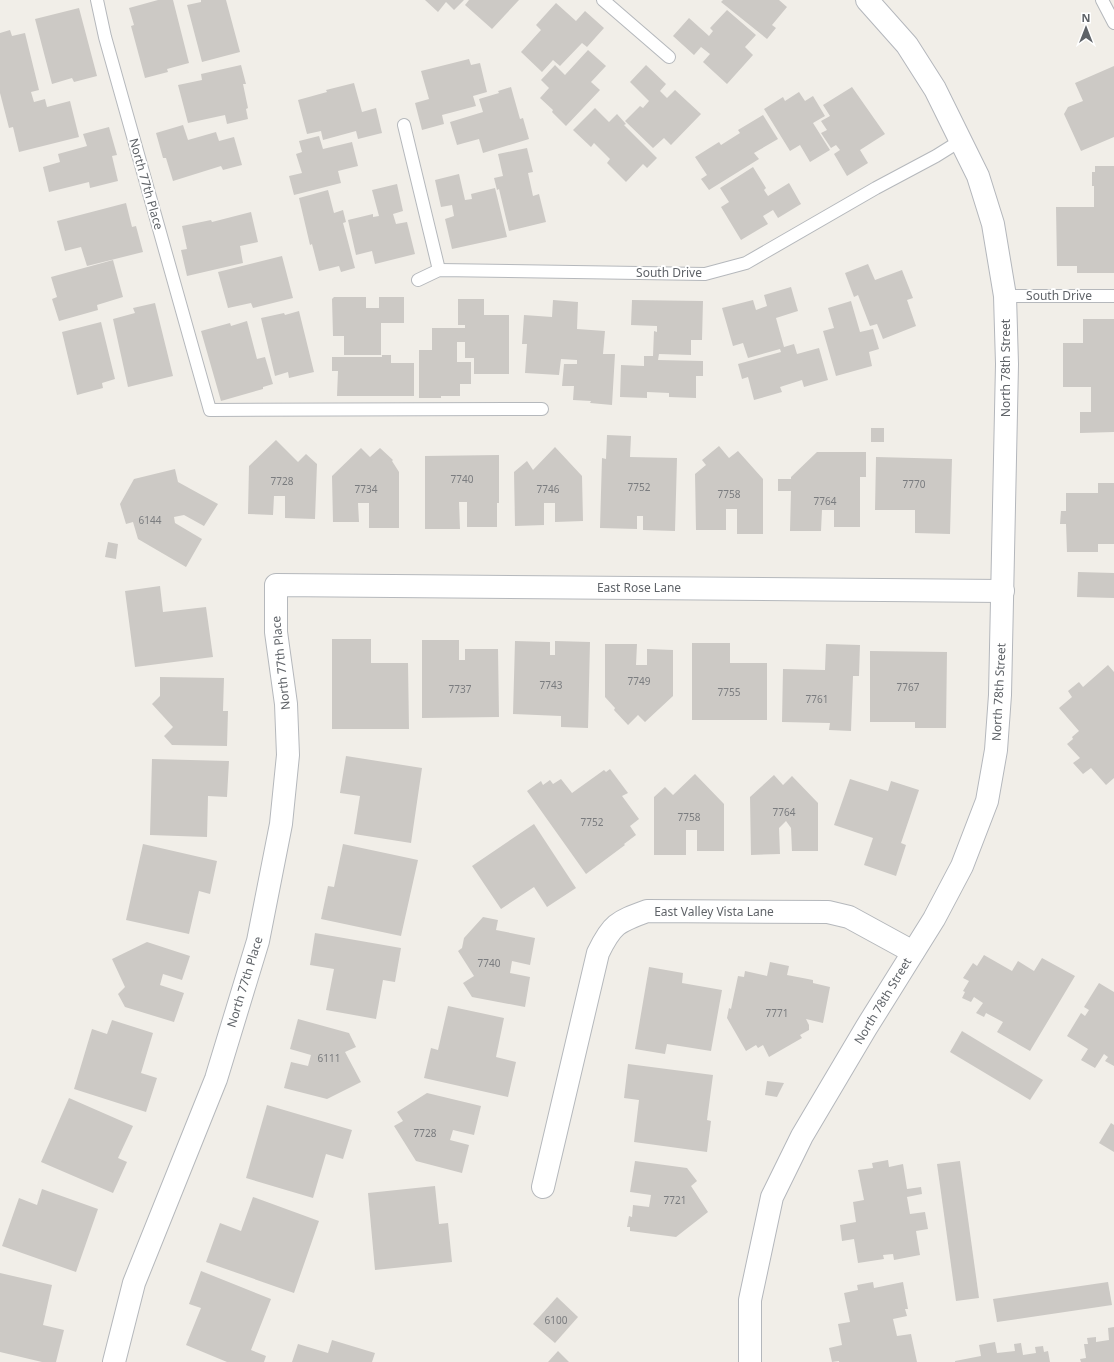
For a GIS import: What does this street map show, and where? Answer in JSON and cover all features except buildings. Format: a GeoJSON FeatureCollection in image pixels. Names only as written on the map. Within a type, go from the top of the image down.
{"type":"FeatureCollection","features":[{"type":"Feature","properties":{"kind":"street","name":"North 78th Street"},"geometry":{"type":"LineString","coordinates":[[750,1362],[750,1300],[772,1197],[802,1136],[912,952],[934,920],[962,866],[987,801],[996,750],[1000,695],[1007,364],[1005,296],[993,224],[978,176],[935,89],[907,45],[867,0]]}},
{"type":"Feature","properties":{"kind":"street","name":"East Rose Lane"},"geometry":{"type":"LineString","coordinates":[[276,585],[1002,591]]}},
{"type":"Feature","properties":{"kind":"street","name":"North 77th Place"},"geometry":{"type":"LineString","coordinates":[[114,1362],[134,1283],[216,1079],[258,941],[281,824],[288,754],[286,704],[276,632],[276,585]]}},
{"type":"Feature","properties":{"kind":"street","name":"East Valley Vista Lane"},"geometry":{"type":"LineString","coordinates":[[543,1187],[598,953],[607,934],[622,920],[646,911],[828,912],[849,917],[912,952]]}},
{"type":"Feature","properties":{"kind":"lane","name":"North 77th Place"},"geometry":{"type":"LineString","coordinates":[[97,0],[105,37],[210,410],[542,409]]}},
{"type":"Feature","properties":{"kind":"lane"},"geometry":{"type":"LineString","coordinates":[[603,0],[669,57]]}},
{"type":"Feature","properties":{"kind":"lane"},"geometry":{"type":"LineString","coordinates":[[1102,0],[1114,23]]}},
{"type":"Feature","properties":{"kind":"lane"},"geometry":{"type":"LineString","coordinates":[[404,124],[439,270]]}},
{"type":"Feature","properties":{"kind":"lane","name":"South Drive"},"geometry":{"type":"LineString","coordinates":[[418,280],[439,270],[705,274],[746,263],[876,188],[936,156],[960,140]]}},
{"type":"Feature","properties":{"kind":"lane","name":"South Drive"},"geometry":{"type":"LineString","coordinates":[[1005,296],[1114,296]]}}]}
